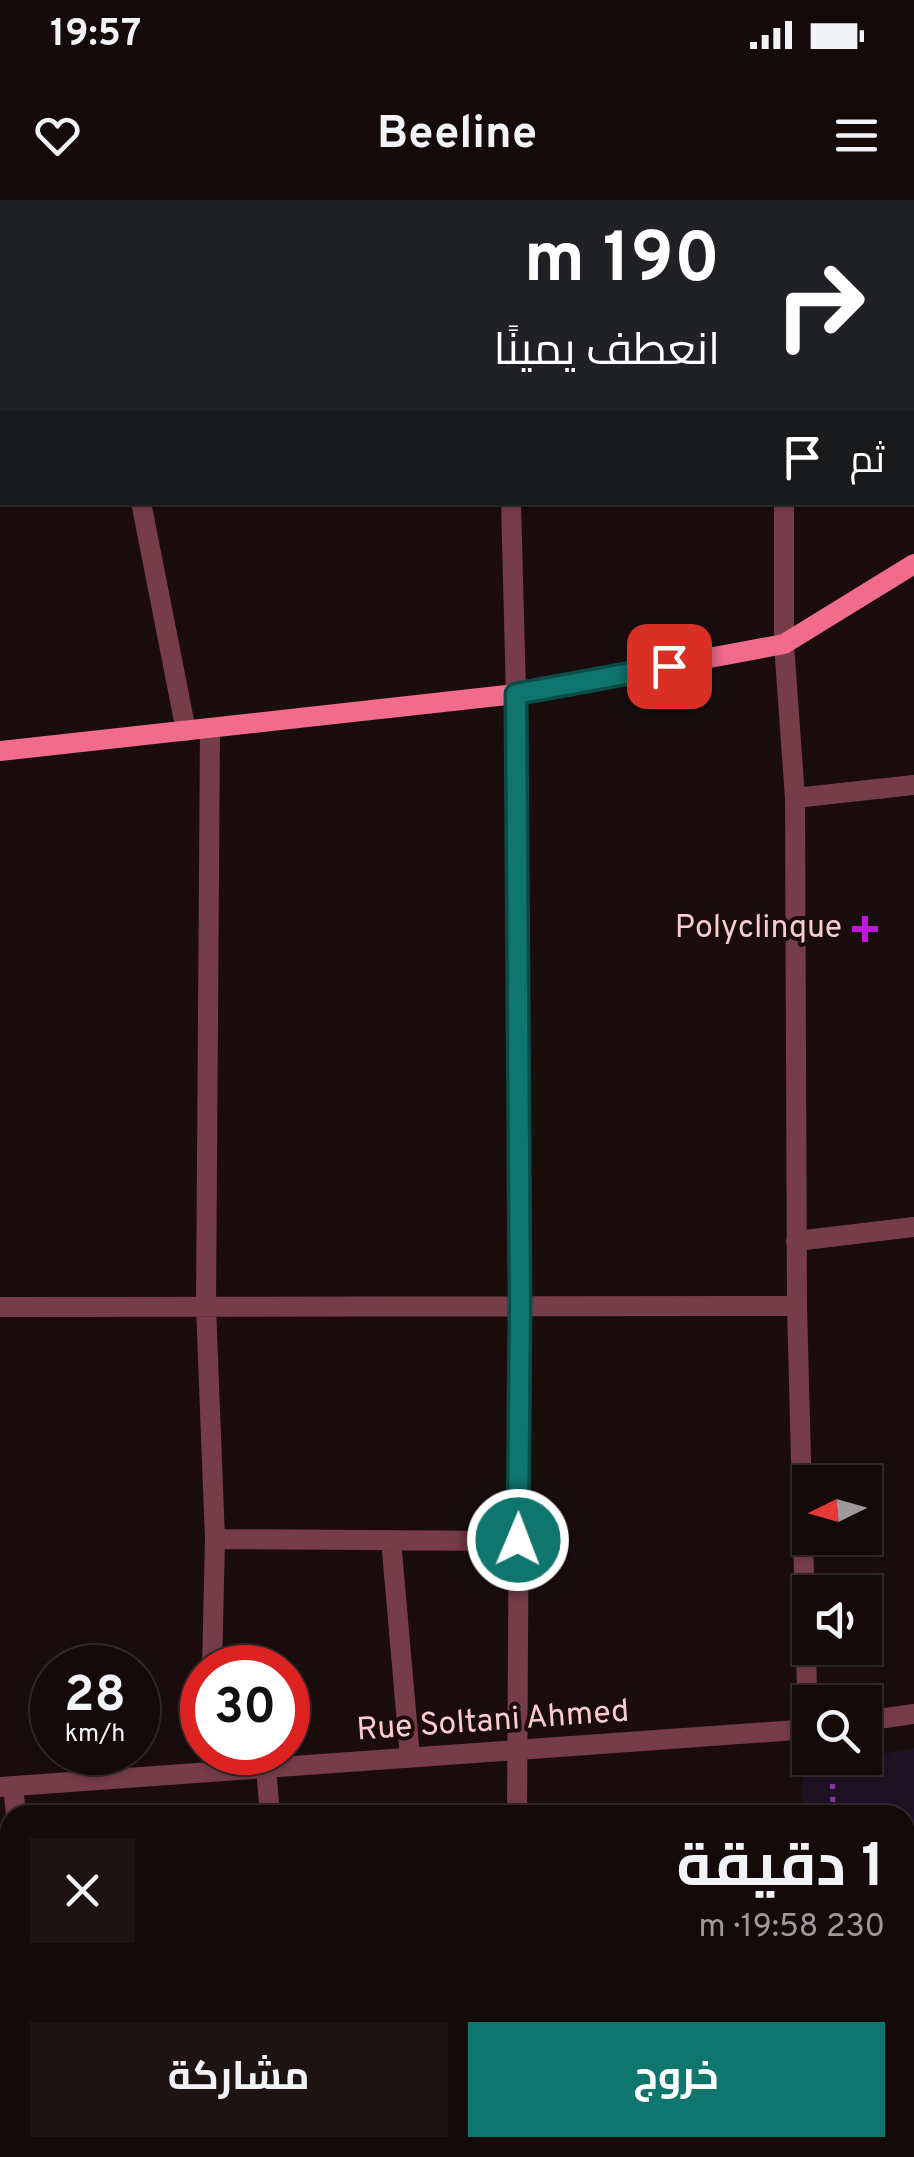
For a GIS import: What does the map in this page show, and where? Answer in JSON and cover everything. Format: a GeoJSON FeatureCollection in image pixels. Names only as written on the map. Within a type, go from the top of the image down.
{"type":"FeatureCollection","features":[{"type":"Feature","properties":{"kind":"main road"},"geometry":{"type":"LineString","coordinates":[[0,752],[516,694],[784,644],[914,564]]}},
{"type":"Feature","properties":{"kind":"street"},"geometry":{"type":"LineString","coordinates":[[142,505],[186,731]]}},
{"type":"Feature","properties":{"kind":"street"},"geometry":{"type":"LineString","coordinates":[[511,505],[520,1305],[518,1805]]}},
{"type":"Feature","properties":{"kind":"street"},"geometry":{"type":"LineString","coordinates":[[784,505],[784,644],[795,798],[796,1306],[808,1685]]}},
{"type":"Feature","properties":{"kind":"street"},"geometry":{"type":"LineString","coordinates":[[210,728],[206,1306],[214,1539],[212,1645]]}},
{"type":"Feature","properties":{"kind":"street"},"geometry":{"type":"LineString","coordinates":[[795,798],[914,785]]}},
{"type":"Feature","properties":{"kind":"street"},"geometry":{"type":"LineString","coordinates":[[796,1241],[914,1226]]}},
{"type":"Feature","properties":{"kind":"street"},"geometry":{"type":"LineString","coordinates":[[0,1307],[796,1306]]}},
{"type":"Feature","properties":{"kind":"street"},"geometry":{"type":"LineString","coordinates":[[214,1539],[518,1540]]}},
{"type":"Feature","properties":{"kind":"street"},"geometry":{"type":"LineString","coordinates":[[391,1540],[410,1757]]}},
{"type":"Feature","properties":{"kind":"street"},"geometry":{"type":"LineString","coordinates":[[882,1719],[914,1714]]}},
{"type":"Feature","properties":{"kind":"street","name":"Rue Soltani Ahmed"},"geometry":{"type":"LineString","coordinates":[[310,1765],[792,1730]]}},
{"type":"Feature","properties":{"kind":"street","name":"Rue Soltani Ahmed"},"geometry":{"type":"LineString","coordinates":[[7,1786],[180,1766]]}},
{"type":"Feature","properties":{"kind":"street"},"geometry":{"type":"LineString","coordinates":[[267,1775],[269,1805]]}},
{"type":"Feature","properties":{"kind":"path"},"geometry":{"type":"LineString","coordinates":[[832,1775],[832,1805]]}},
{"type":"Feature","properties":{"kind":"shaded area"},"geometry":{"type":"Polygon","coordinates":[[[914,1748],[914,1805],[804,1805],[802,1775],[882,1775],[882,1754],[914,1748]]]}},
{"type":"Feature","properties":{"kind":"place","name":"Polyclinque"},"geometry":{"type":"Point","coordinates":[865,929]}},
{"type":"Feature","properties":{"kind":"route"},"geometry":{"type":"LineString","coordinates":[[518,1540],[516,694],[669,666]]}}]}
